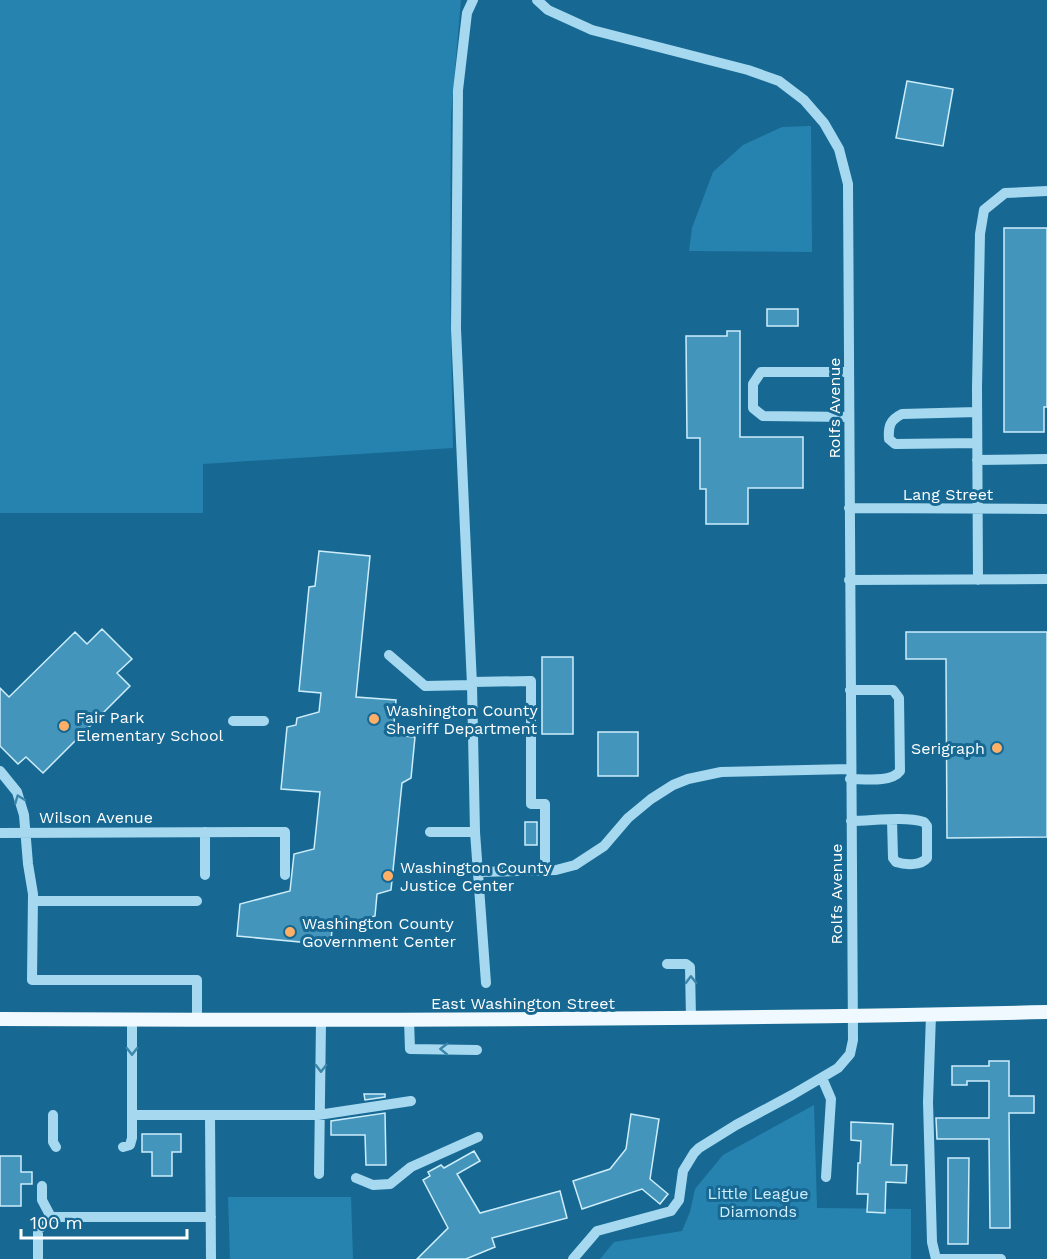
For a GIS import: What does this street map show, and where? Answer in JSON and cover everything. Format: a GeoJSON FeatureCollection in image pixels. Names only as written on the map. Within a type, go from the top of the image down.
{"type":"FeatureCollection","features":[{"type":"Feature","properties":{"kind":"main road","name":"East Washington Street"},"geometry":{"type":"LineString","coordinates":[[0,1019],[321,1021],[1047,1012]]}},
{"type":"Feature","properties":{"kind":"street"},"geometry":{"type":"LineString","coordinates":[[472,0],[467,13],[458,90],[456,329],[472,684],[475,832],[486,982]]}},
{"type":"Feature","properties":{"kind":"street","name":"Rolfs Avenue"},"geometry":{"type":"LineString","coordinates":[[537,0],[548,10],[592,30],[748,70],[779,81],[804,100],[825,123],[838,149],[848,184],[853,1040],[849,1054],[838,1068],[736,1125],[694,1153],[683,1171],[679,1200],[672,1211],[597,1231],[573,1259]]}},
{"type":"Feature","properties":{"kind":"street"},"geometry":{"type":"LineString","coordinates":[[978,580],[977,412],[980,234],[984,210],[1005,193],[1047,191]]}},
{"type":"Feature","properties":{"kind":"street"},"geometry":{"type":"LineString","coordinates":[[849,372],[761,372],[753,384],[753,408],[763,416],[849,417]]}},
{"type":"Feature","properties":{"kind":"street"},"geometry":{"type":"LineString","coordinates":[[977,412],[902,414],[893,418],[888,428],[889,439],[895,444],[977,442]]}},
{"type":"Feature","properties":{"kind":"street"},"geometry":{"type":"LineString","coordinates":[[977,460],[1047,459]]}},
{"type":"Feature","properties":{"kind":"street","name":"Lang Street"},"geometry":{"type":"LineString","coordinates":[[849,508],[1047,509]]}},
{"type":"Feature","properties":{"kind":"street"},"geometry":{"type":"LineString","coordinates":[[849,580],[1047,579]]}},
{"type":"Feature","properties":{"kind":"street"},"geometry":{"type":"LineString","coordinates":[[389,654],[425,686],[531,681],[531,804],[545,804],[545,871]]}},
{"type":"Feature","properties":{"kind":"street"},"geometry":{"type":"LineString","coordinates":[[478,872],[545,871],[575,865],[604,846],[628,818],[651,799],[673,785],[688,779],[721,772],[850,774],[889,778],[897,776],[900,771],[898,694],[893,690],[850,690]]}},
{"type":"Feature","properties":{"kind":"street"},"geometry":{"type":"LineString","coordinates":[[233,721],[264,721]]}},
{"type":"Feature","properties":{"kind":"street"},"geometry":{"type":"LineString","coordinates":[[0,771],[17,792],[24,815],[33,901],[33,980],[197,980],[197,1020]]}},
{"type":"Feature","properties":{"kind":"street"},"geometry":{"type":"LineString","coordinates":[[851,821],[892,820],[924,822],[927,826],[927,858],[924,862],[919,864],[896,862],[893,858],[892,820]]}},
{"type":"Feature","properties":{"kind":"street"},"geometry":{"type":"LineString","coordinates":[[205,832],[205,875]]}},
{"type":"Feature","properties":{"kind":"street","name":"Wilson Avenue"},"geometry":{"type":"LineString","coordinates":[[0,833],[285,832],[285,875]]}},
{"type":"Feature","properties":{"kind":"street"},"geometry":{"type":"LineString","coordinates":[[430,832],[475,832]]}},
{"type":"Feature","properties":{"kind":"street"},"geometry":{"type":"LineString","coordinates":[[33,901],[197,901]]}},
{"type":"Feature","properties":{"kind":"street"},"geometry":{"type":"LineString","coordinates":[[667,964],[686,964],[690,967],[691,1018]]}},
{"type":"Feature","properties":{"kind":"street"},"geometry":{"type":"LineString","coordinates":[[931,1015],[928,1102],[932,1242],[936,1259],[1000,1259]]}},
{"type":"Feature","properties":{"kind":"street"},"geometry":{"type":"LineString","coordinates":[[123,1147],[130,1145],[132,1020]]}},
{"type":"Feature","properties":{"kind":"street"},"geometry":{"type":"LineString","coordinates":[[409,1020],[411,1049],[477,1050]]}},
{"type":"Feature","properties":{"kind":"street"},"geometry":{"type":"LineString","coordinates":[[319,1174],[321,1021]]}},
{"type":"Feature","properties":{"kind":"street"},"geometry":{"type":"LineString","coordinates":[[822,1078],[831,1099],[826,1177]]}},
{"type":"Feature","properties":{"kind":"street"},"geometry":{"type":"LineString","coordinates":[[132,1115],[318,1115],[411,1101]]}},
{"type":"Feature","properties":{"kind":"street"},"geometry":{"type":"LineString","coordinates":[[53,1115],[53,1142],[56,1147]]}},
{"type":"Feature","properties":{"kind":"street"},"geometry":{"type":"LineString","coordinates":[[210,1115],[211,1259]]}},
{"type":"Feature","properties":{"kind":"street"},"geometry":{"type":"LineString","coordinates":[[356,1178],[373,1185],[390,1184],[411,1167],[478,1137]]}},
{"type":"Feature","properties":{"kind":"street"},"geometry":{"type":"LineString","coordinates":[[42,1186],[42,1200],[51,1217]]}},
{"type":"Feature","properties":{"kind":"street"},"geometry":{"type":"LineString","coordinates":[[38,1259],[38,1230],[51,1217],[211,1217]]}},
{"type":"Feature","properties":{"kind":"green space"},"geometry":{"type":"Polygon","coordinates":[[[0,0],[461,0],[451,115],[450,286],[453,448],[203,464],[203,513],[0,513],[0,0]]]}},
{"type":"Feature","properties":{"kind":"green space"},"geometry":{"type":"Polygon","coordinates":[[[811,126],[812,252],[689,251],[692,228],[713,172],[743,145],[782,127],[811,126]]]}},
{"type":"Feature","properties":{"kind":"green space","name":"Little League Diamonds"},"geometry":{"type":"Polygon","coordinates":[[[814,1105],[817,1208],[911,1209],[911,1259],[600,1259],[614,1242],[682,1231],[690,1212],[695,1189],[723,1155],[814,1105]]]}},
{"type":"Feature","properties":{"kind":"green space"},"geometry":{"type":"Polygon","coordinates":[[[228,1197],[351,1197],[353,1259],[230,1259],[228,1197]]]}},
{"type":"Feature","properties":{"kind":"building"},"geometry":{"type":"Polygon","coordinates":[[[907,81],[953,89],[943,146],[896,138],[907,81]]]}},
{"type":"Feature","properties":{"kind":"building"},"geometry":{"type":"Polygon","coordinates":[[[1004,228],[1047,228],[1047,407],[1044,407],[1044,432],[1004,432],[1004,228]]]}},
{"type":"Feature","properties":{"kind":"building"},"geometry":{"type":"Polygon","coordinates":[[[767,309],[798,309],[798,326],[767,326],[767,309]]]}},
{"type":"Feature","properties":{"kind":"building"},"geometry":{"type":"Polygon","coordinates":[[[727,331],[740,331],[740,437],[803,437],[803,488],[748,488],[748,524],[706,524],[706,489],[700,489],[700,438],[687,438],[686,336],[727,336],[727,331]]]}},
{"type":"Feature","properties":{"kind":"building"},"geometry":{"type":"Polygon","coordinates":[[[319,551],[370,556],[356,697],[396,700],[393,735],[415,737],[411,778],[402,783],[391,890],[377,894],[375,916],[332,927],[331,945],[237,936],[240,904],[290,891],[294,854],[314,849],[320,792],[281,789],[287,727],[296,725],[297,718],[319,712],[321,693],[299,691],[309,587],[315,586],[319,551]]]}},
{"type":"Feature","properties":{"kind":"building"},"geometry":{"type":"Polygon","coordinates":[[[102,629],[132,659],[117,673],[130,686],[43,773],[26,757],[18,764],[0,746],[0,688],[9,697],[75,632],[87,644],[102,629]]]}},
{"type":"Feature","properties":{"kind":"building","name":"Serigraph"},"geometry":{"type":"Polygon","coordinates":[[[906,632],[1047,632],[1047,837],[947,838],[946,659],[906,659],[906,632]]]}},
{"type":"Feature","properties":{"kind":"building"},"geometry":{"type":"Polygon","coordinates":[[[542,657],[573,657],[573,734],[542,734],[542,657]]]}},
{"type":"Feature","properties":{"kind":"building"},"geometry":{"type":"Polygon","coordinates":[[[598,732],[638,732],[638,776],[598,776],[598,732]]]}},
{"type":"Feature","properties":{"kind":"building"},"geometry":{"type":"Polygon","coordinates":[[[525,822],[537,822],[537,845],[525,845],[525,822]]]}},
{"type":"Feature","properties":{"kind":"building"},"geometry":{"type":"Polygon","coordinates":[[[989,1061],[1009,1061],[1009,1096],[1034,1096],[1034,1113],[1009,1113],[1010,1228],[990,1228],[989,1139],[937,1139],[936,1118],[989,1118],[989,1081],[967,1081],[967,1085],[952,1085],[952,1066],[989,1066],[989,1061]]]}},
{"type":"Feature","properties":{"kind":"building"},"geometry":{"type":"Polygon","coordinates":[[[364,1094],[385,1094],[385,1097],[365,1100],[364,1094]]]}},
{"type":"Feature","properties":{"kind":"building"},"geometry":{"type":"Polygon","coordinates":[[[385,1113],[386,1165],[366,1165],[365,1135],[331,1135],[331,1121],[385,1113]]]}},
{"type":"Feature","properties":{"kind":"building"},"geometry":{"type":"Polygon","coordinates":[[[631,1114],[659,1119],[650,1179],[668,1194],[660,1204],[642,1189],[582,1209],[573,1181],[610,1169],[626,1149],[631,1114]]]}},
{"type":"Feature","properties":{"kind":"building"},"geometry":{"type":"Polygon","coordinates":[[[851,1122],[893,1124],[891,1165],[907,1165],[906,1183],[886,1182],[885,1213],[867,1212],[868,1194],[857,1194],[861,1141],[851,1140],[851,1122]]]}},
{"type":"Feature","properties":{"kind":"building"},"geometry":{"type":"Polygon","coordinates":[[[142,1134],[181,1134],[181,1152],[172,1152],[172,1176],[152,1176],[152,1152],[142,1152],[142,1134]]]}},
{"type":"Feature","properties":{"kind":"building"},"geometry":{"type":"Polygon","coordinates":[[[474,1151],[480,1161],[457,1174],[480,1213],[560,1191],[567,1218],[492,1238],[495,1247],[466,1259],[417,1259],[448,1228],[423,1180],[430,1176],[428,1172],[441,1165],[444,1168],[474,1151]]]}},
{"type":"Feature","properties":{"kind":"building"},"geometry":{"type":"Polygon","coordinates":[[[0,1156],[21,1156],[21,1172],[32,1172],[32,1184],[21,1184],[21,1206],[0,1206],[0,1156]]]}},
{"type":"Feature","properties":{"kind":"building"},"geometry":{"type":"Polygon","coordinates":[[[948,1158],[969,1158],[968,1244],[948,1244],[948,1158]]]}},
{"type":"Feature","properties":{"kind":"place","name":"Washington County Sheriff Department"},"geometry":{"type":"Point","coordinates":[374,719]}},
{"type":"Feature","properties":{"kind":"place","name":"Fair Park Elementary School"},"geometry":{"type":"Point","coordinates":[64,726]}},
{"type":"Feature","properties":{"kind":"place","name":"Serigraph"},"geometry":{"type":"Point","coordinates":[997,748]}},
{"type":"Feature","properties":{"kind":"place","name":"Washington County Justice Center"},"geometry":{"type":"Point","coordinates":[388,876]}},
{"type":"Feature","properties":{"kind":"place","name":"Washington County Government Center"},"geometry":{"type":"Point","coordinates":[290,932]}}]}
